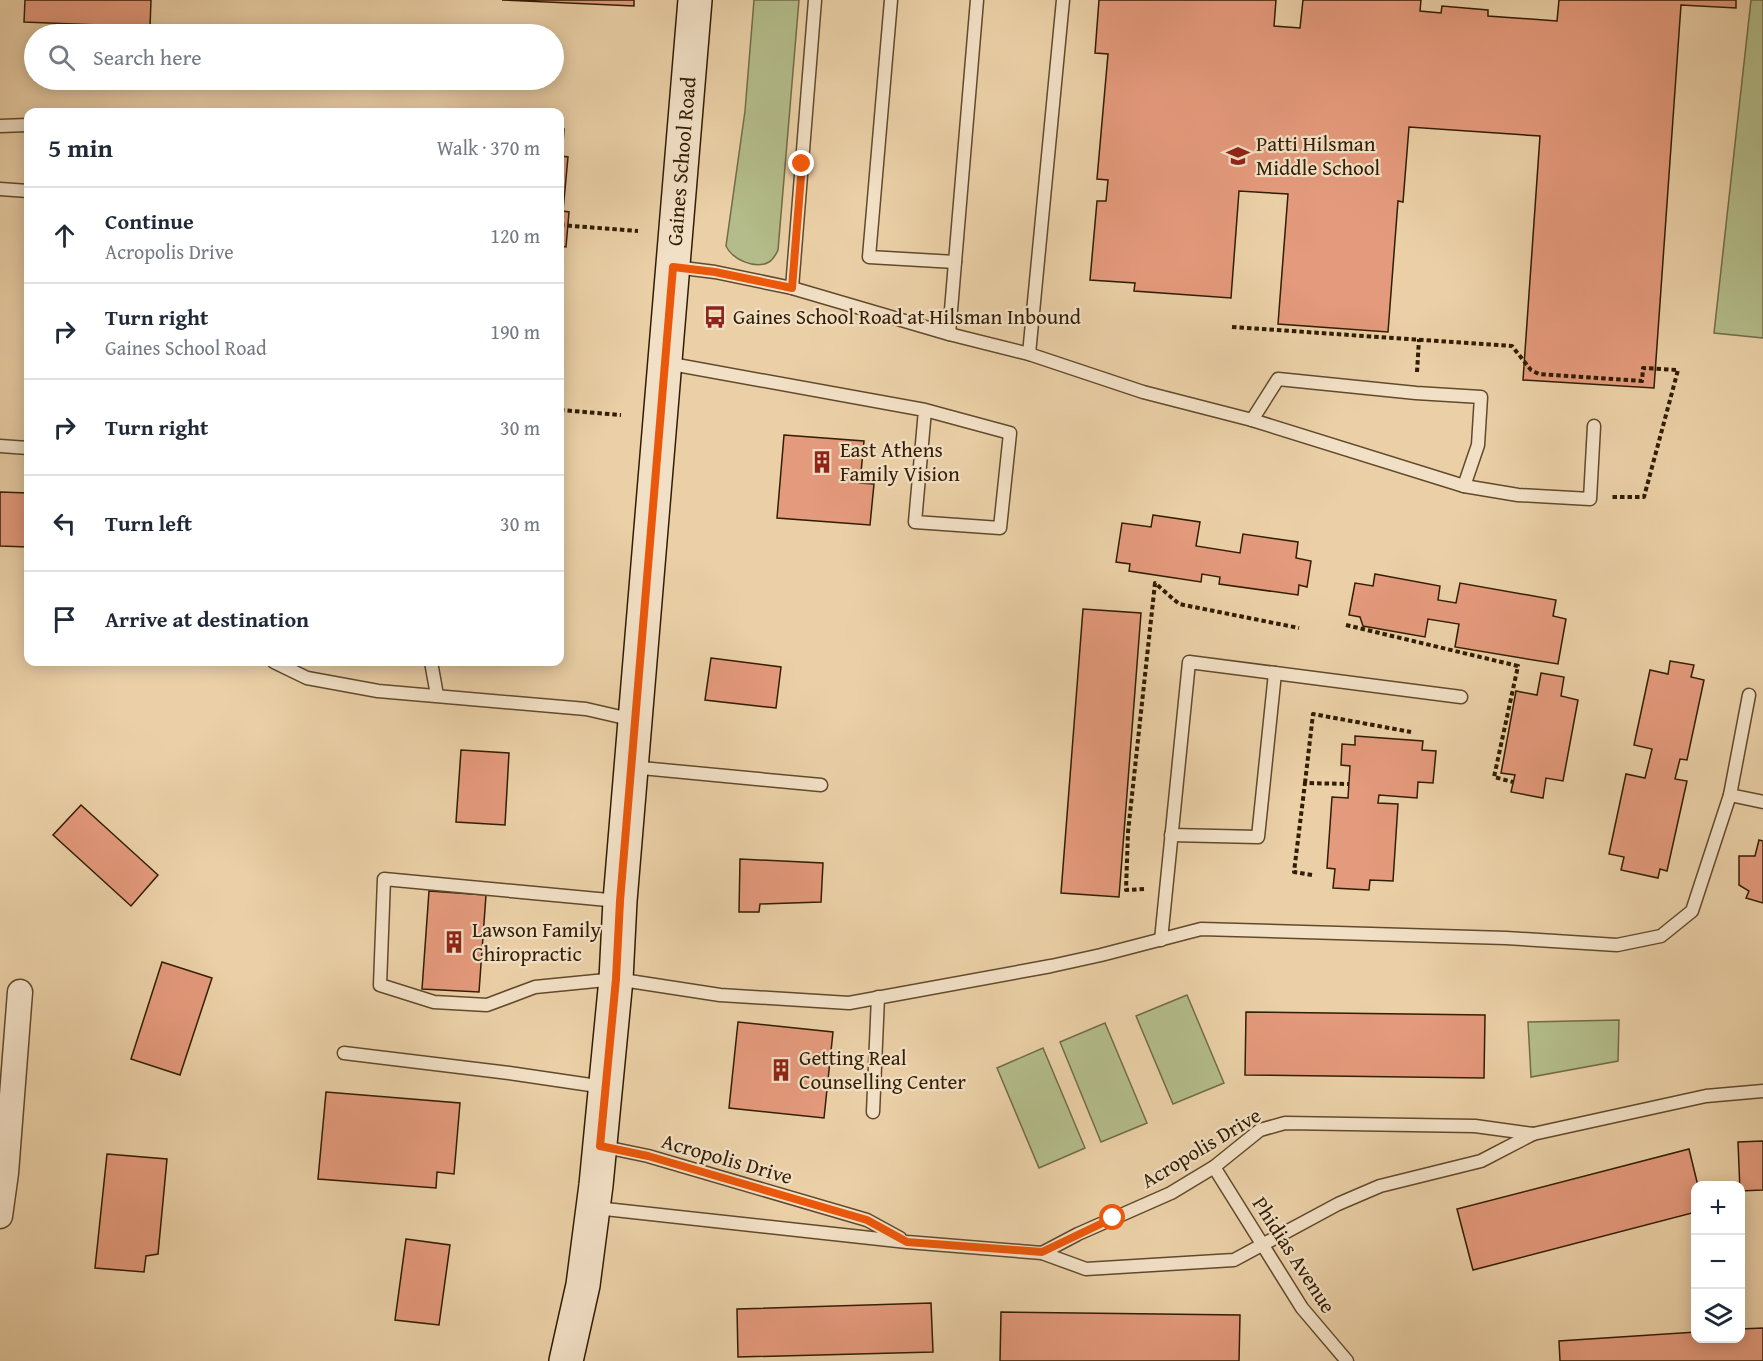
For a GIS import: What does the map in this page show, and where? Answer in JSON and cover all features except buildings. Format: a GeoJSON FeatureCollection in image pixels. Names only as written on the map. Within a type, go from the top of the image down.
{"type":"FeatureCollection","features":[{"type":"Feature","properties":{"kind":"main road","name":"Gaines School Road"},"geometry":{"type":"LineString","coordinates":[[566,1361],[583,1285],[600,1146],[616,979],[620,901],[695,0]]}},
{"type":"Feature","properties":{"kind":"street"},"geometry":{"type":"LineString","coordinates":[[0,1215],[6,1173],[20,992]]}},
{"type":"Feature","properties":{"kind":"lane"},"geometry":{"type":"LineString","coordinates":[[792,288],[815,0]]}},
{"type":"Feature","properties":{"kind":"lane"},"geometry":{"type":"LineString","coordinates":[[891,0],[869,257],[955,262]]}},
{"type":"Feature","properties":{"kind":"lane"},"geometry":{"type":"LineString","coordinates":[[949,334],[977,0]]}},
{"type":"Feature","properties":{"kind":"lane"},"geometry":{"type":"LineString","coordinates":[[1029,354],[1063,0]]}},
{"type":"Feature","properties":{"kind":"lane"},"geometry":{"type":"LineString","coordinates":[[0,126],[24,125]]}},
{"type":"Feature","properties":{"kind":"lane"},"geometry":{"type":"LineString","coordinates":[[0,189],[24,191]]}},
{"type":"Feature","properties":{"kind":"lane"},"geometry":{"type":"LineString","coordinates":[[673,267],[715,272],[792,288],[949,334],[1029,354],[1143,392],[1252,420],[1464,486],[1518,495],[1590,499],[1594,426]]}},
{"type":"Feature","properties":{"kind":"lane"},"geometry":{"type":"LineString","coordinates":[[665,362],[925,410],[1010,433],[1000,528],[915,522],[925,410]]}},
{"type":"Feature","properties":{"kind":"lane"},"geometry":{"type":"LineString","coordinates":[[1252,420],[1278,379],[1480,397],[1478,445],[1464,486]]}},
{"type":"Feature","properties":{"kind":"lane"},"geometry":{"type":"LineString","coordinates":[[0,446],[24,448]]}},
{"type":"Feature","properties":{"kind":"lane"},"geometry":{"type":"LineString","coordinates":[[1161,940],[1189,662],[1461,697]]}},
{"type":"Feature","properties":{"kind":"lane"},"geometry":{"type":"LineString","coordinates":[[282,666],[308,678],[378,691],[586,709],[635,720]]}},
{"type":"Feature","properties":{"kind":"lane"},"geometry":{"type":"LineString","coordinates":[[432,666],[437,695]]}},
{"type":"Feature","properties":{"kind":"lane"},"geometry":{"type":"LineString","coordinates":[[1171,835],[1258,837],[1275,673]]}},
{"type":"Feature","properties":{"kind":"lane"},"geometry":{"type":"LineString","coordinates":[[620,901],[384,879],[380,985],[434,1002],[487,1005],[535,987],[616,979],[720,995],[849,1003],[1051,966],[1201,929],[1506,938],[1617,945],[1661,936],[1692,911],[1730,795],[1749,695]]}},
{"type":"Feature","properties":{"kind":"lane"},"geometry":{"type":"LineString","coordinates":[[631,767],[821,785]]}},
{"type":"Feature","properties":{"kind":"lane"},"geometry":{"type":"LineString","coordinates":[[1730,795],[1763,802]]}},
{"type":"Feature","properties":{"kind":"lane"},"geometry":{"type":"LineString","coordinates":[[873,1112],[878,998]]}},
{"type":"Feature","properties":{"kind":"lane"},"geometry":{"type":"LineString","coordinates":[[344,1053],[509,1072],[605,1087]]}},
{"type":"Feature","properties":{"kind":"lane","name":"Acropolis Drive"},"geometry":{"type":"LineString","coordinates":[[593,1207],[907,1242],[1042,1252],[1086,1269],[1234,1260],[1338,1204],[1380,1186],[1481,1161],[1533,1134],[1706,1096],[1763,1091]]}},
{"type":"Feature","properties":{"kind":"lane","name":"Acropolis Drive"},"geometry":{"type":"LineString","coordinates":[[1042,1252],[1171,1193],[1214,1167],[1260,1130],[1285,1123],[1475,1126],[1533,1134]]}},
{"type":"Feature","properties":{"kind":"lane","name":"Acropolis Drive"},"geometry":{"type":"LineString","coordinates":[[600,1146],[648,1156],[867,1220],[907,1242]]}},
{"type":"Feature","properties":{"kind":"lane","name":"Phidias Avenue"},"geometry":{"type":"LineString","coordinates":[[1214,1167],[1302,1308],[1347,1361]]}},
{"type":"Feature","properties":{"kind":"path"},"geometry":{"type":"LineString","coordinates":[[564,225],[638,231]]}},
{"type":"Feature","properties":{"kind":"path"},"geometry":{"type":"LineString","coordinates":[[1232,327],[1512,346],[1531,370],[1539,375],[1642,381],[1643,368],[1678,370],[1644,497],[1590,499]]}},
{"type":"Feature","properties":{"kind":"path"},"geometry":{"type":"LineString","coordinates":[[1416,393],[1419,339]]}},
{"type":"Feature","properties":{"kind":"path"},"geometry":{"type":"LineString","coordinates":[[564,410],[621,415]]}},
{"type":"Feature","properties":{"kind":"path"},"geometry":{"type":"LineString","coordinates":[[1346,625],[1518,666],[1494,777],[1513,782]]}},
{"type":"Feature","properties":{"kind":"path"},"geometry":{"type":"LineString","coordinates":[[1312,874],[1294,872],[1313,714],[1411,732]]}},
{"type":"Feature","properties":{"kind":"path"},"geometry":{"type":"LineString","coordinates":[[1305,783],[1349,784]]}},
{"type":"Feature","properties":{"kind":"path"},"geometry":{"type":"LineString","coordinates":[[1128,832],[1126,890],[1166,889]]}},
{"type":"Feature","properties":{"kind":"green space"},"geometry":{"type":"Polygon","coordinates":[[[754,0],[799,0],[778,250],[771,261],[757,265],[739,259],[726,246],[745,111],[754,0]]]}},
{"type":"Feature","properties":{"kind":"green space"},"geometry":{"type":"Polygon","coordinates":[[[1751,0],[1763,0],[1763,338],[1714,333],[1751,0]]]}},
{"type":"Feature","properties":{"kind":"green space"},"geometry":{"type":"Polygon","coordinates":[[[1187,995],[1224,1083],[1173,1104],[1136,1016],[1187,995]]]}},
{"type":"Feature","properties":{"kind":"green space"},"geometry":{"type":"Polygon","coordinates":[[[1619,1020],[1618,1061],[1531,1077],[1528,1022],[1619,1020]]]}},
{"type":"Feature","properties":{"kind":"green space"},"geometry":{"type":"Polygon","coordinates":[[[1105,1023],[1147,1123],[1101,1142],[1060,1042],[1105,1023]]]}},
{"type":"Feature","properties":{"kind":"green space"},"geometry":{"type":"Polygon","coordinates":[[[1043,1048],[1085,1148],[1039,1168],[997,1068],[1043,1048]]]}},
{"type":"Feature","properties":{"kind":"place","name":"Patti Hilsman Middle School"},"geometry":{"type":"Point","coordinates":[1238,156]}},
{"type":"Feature","properties":{"kind":"place","name":"Gaines School Road at Hilsman Inbound"},"geometry":{"type":"Point","coordinates":[715,317]}},
{"type":"Feature","properties":{"kind":"place","name":"East Athens Family Vision"},"geometry":{"type":"Point","coordinates":[822,462]}},
{"type":"Feature","properties":{"kind":"place","name":"Lawson Family Chiropractic"},"geometry":{"type":"Point","coordinates":[454,942]}},
{"type":"Feature","properties":{"kind":"place","name":"Getting Real Counselling Center"},"geometry":{"type":"Point","coordinates":[781,1070]}},
{"type":"Feature","properties":{"kind":"route"},"geometry":{"type":"LineString","coordinates":[[802,164],[792,288],[715,272],[673,267],[620,901],[616,979],[600,1146],[648,1156],[867,1220],[907,1242],[1042,1252],[1113,1218]]}}]}
